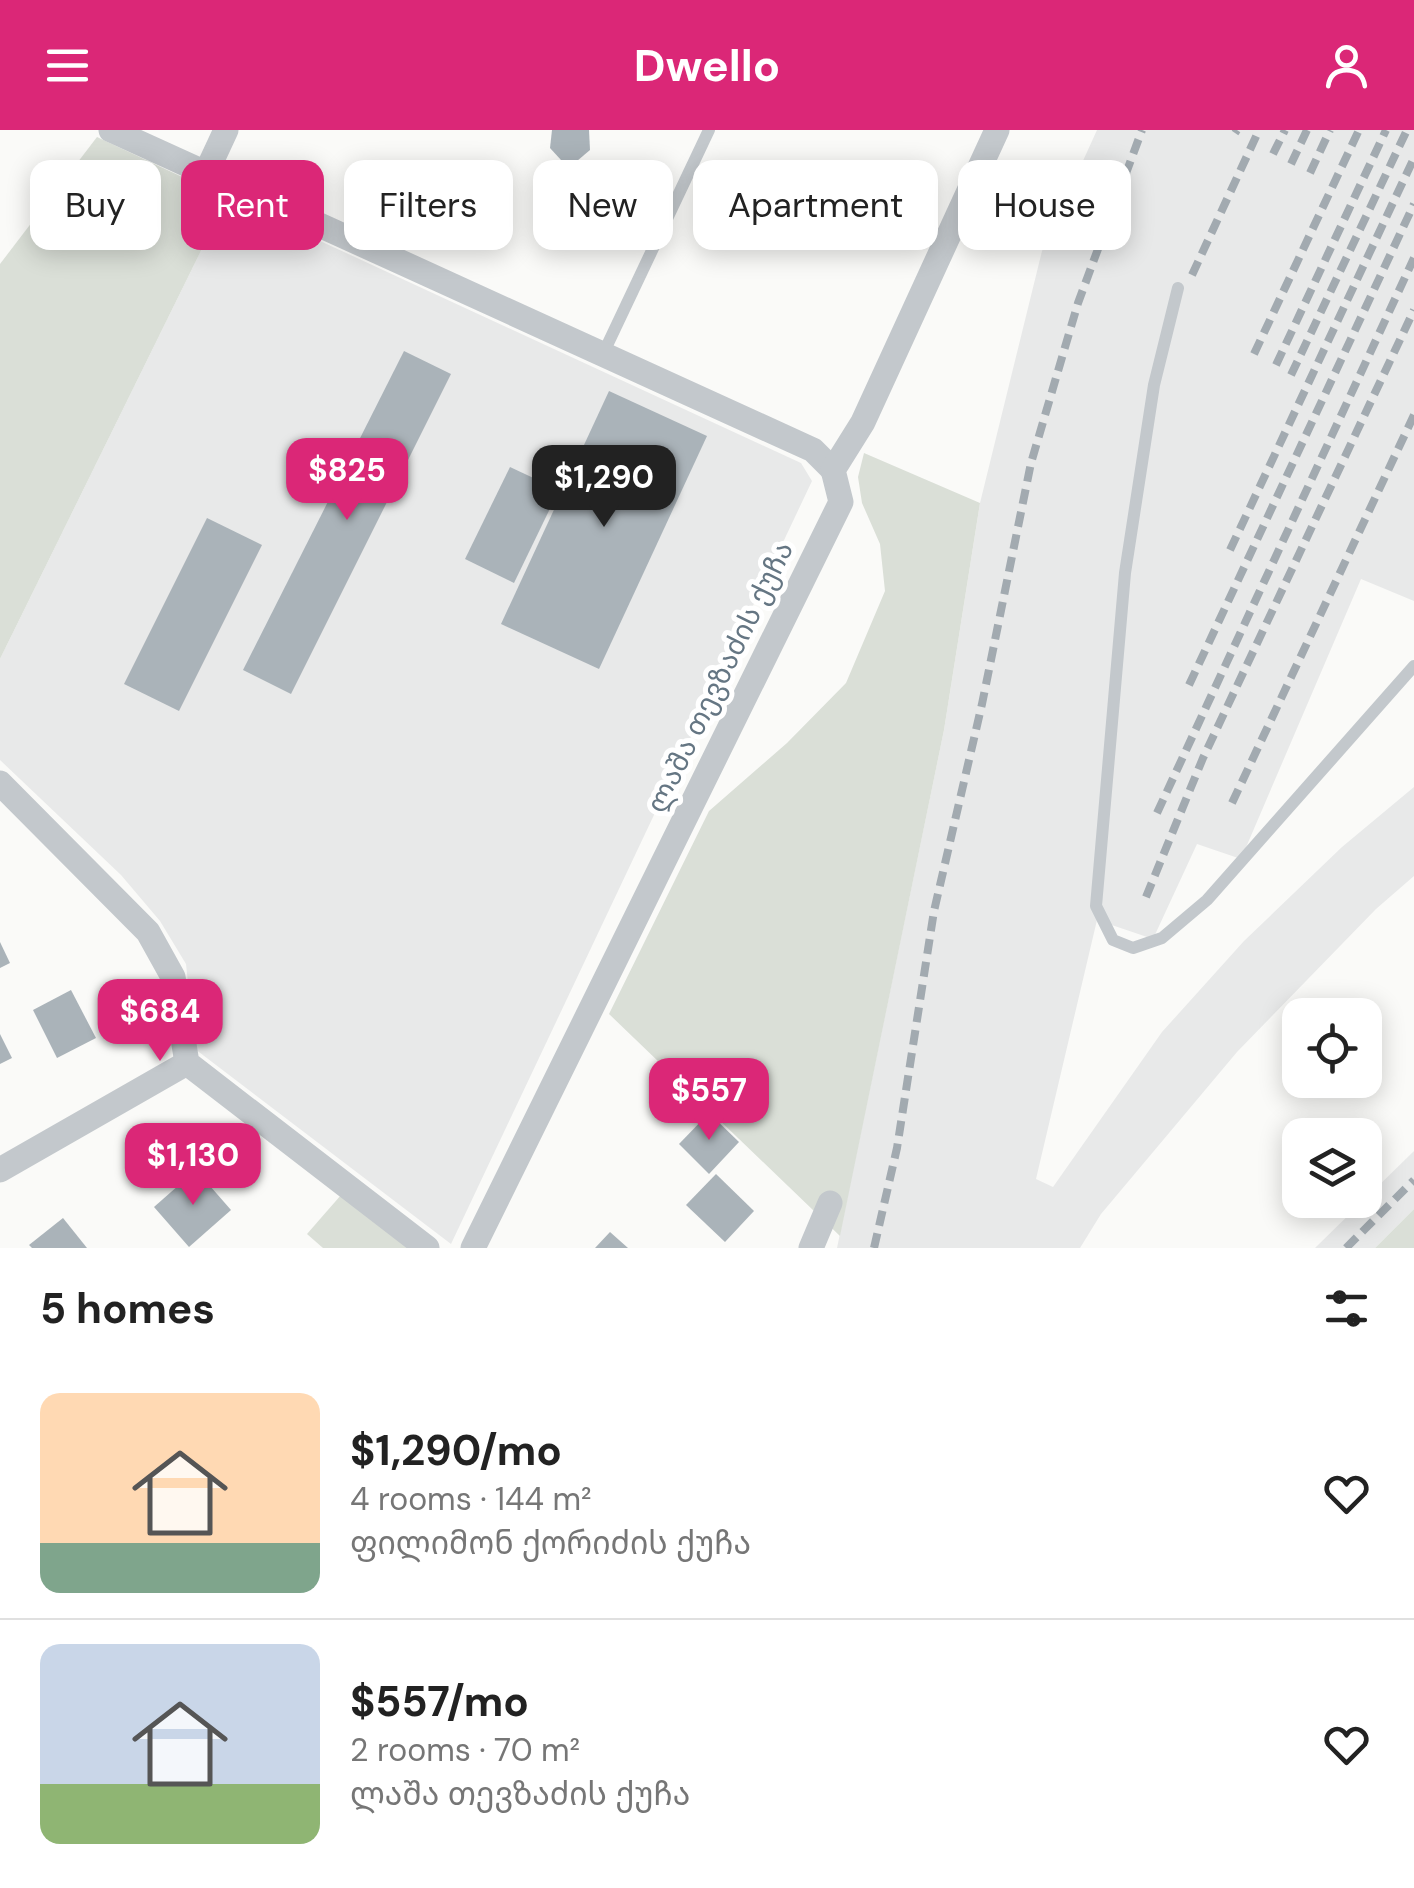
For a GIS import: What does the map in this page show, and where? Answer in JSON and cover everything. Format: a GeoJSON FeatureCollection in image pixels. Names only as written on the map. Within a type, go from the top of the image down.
{"type":"FeatureCollection","features":[{"type":"Feature","properties":{"kind":"street"},"geometry":{"type":"LineString","coordinates":[[110,130],[181,162]]}},
{"type":"Feature","properties":{"kind":"street"},"geometry":{"type":"LineString","coordinates":[[212,160],[226,130]]}},
{"type":"Feature","properties":{"kind":"street"},"geometry":{"type":"LineString","coordinates":[[324,227],[813,450],[833,470],[863,422],[997,130]]}},
{"type":"Feature","properties":{"kind":"street","name":"ლაშა თევზაძის ქუჩა"},"geometry":{"type":"LineString","coordinates":[[473,1248],[840,502],[833,470]]}},
{"type":"Feature","properties":{"kind":"street"},"geometry":{"type":"LineString","coordinates":[[0,784],[148,932],[172,976],[188,1063],[427,1248]]}},
{"type":"Feature","properties":{"kind":"street"},"geometry":{"type":"LineString","coordinates":[[0,1170],[188,1063]]}},
{"type":"Feature","properties":{"kind":"street"},"geometry":{"type":"LineString","coordinates":[[811,1248],[830,1203]]}},
{"type":"Feature","properties":{"kind":"lane"},"geometry":{"type":"LineString","coordinates":[[603,354],[709,130]]}},
{"type":"Feature","properties":{"kind":"lane"},"geometry":{"type":"LineString","coordinates":[[1178,288],[1154,386],[1126,573],[1096,906],[1113,940],[1133,948],[1162,938],[1207,900],[1414,666]]}},
{"type":"Feature","properties":{"kind":"shaded area"},"geometry":{"type":"Polygon","coordinates":[[[1097,130],[1414,130],[1414,601],[1361,579],[1241,859],[1197,844],[1153,939],[1097,920],[1036,1179],[1053,1187],[1162,1032],[1244,941],[1342,847],[1414,787],[1414,876],[1376,909],[1289,998],[1282,998],[1282,1006],[1237,1052],[1101,1214],[1080,1248],[837,1248],[944,730],[980,503],[1042,251],[1131,250],[1131,160],[1083,160],[1097,130]]]}},
{"type":"Feature","properties":{"kind":"shaded area"},"geometry":{"type":"Polygon","coordinates":[[[97,137],[146,160],[79,160],[97,137]]]}},
{"type":"Feature","properties":{"kind":"shaded area"},"geometry":{"type":"Polygon","coordinates":[[[161,167],[181,176],[181,250],[201,250],[0,659],[0,264],[30,225],[30,250],[161,250],[161,167]]]}},
{"type":"Feature","properties":{"kind":"shaded area"},"geometry":{"type":"Polygon","coordinates":[[[324,243],[801,463],[812,481],[451,1244],[195,1049],[186,964],[160,921],[121,875],[0,760],[0,659],[201,250],[324,250],[324,243]]]}},
{"type":"Feature","properties":{"kind":"shaded area"},"geometry":{"type":"Polygon","coordinates":[[[864,453],[980,503],[944,730],[840,1236],[609,1014],[709,811],[787,743],[846,683],[885,591],[880,544],[862,503],[858,477],[864,453]]]}},
{"type":"Feature","properties":{"kind":"shaded area"},"geometry":{"type":"Polygon","coordinates":[[[1414,1151],[1414,1209],[1375,1248],[1315,1248],[1346,1218],[1382,1218],[1382,1182],[1414,1151]]]}},
{"type":"Feature","properties":{"kind":"shaded area"},"geometry":{"type":"Polygon","coordinates":[[[348,1187],[427,1248],[323,1248],[307,1234],[348,1187]]]}},
{"type":"Feature","properties":{"kind":"shaded area"},"geometry":{"type":"Polygon","coordinates":[[[1414,1209],[1414,1248],[1375,1248],[1414,1209]]]}},
{"type":"Feature","properties":{"kind":"building"},"geometry":{"type":"Polygon","coordinates":[[[552,130],[589,130],[590,150],[578,160],[561,160],[550,148],[552,130]]]}},
{"type":"Feature","properties":{"kind":"building"},"geometry":{"type":"Polygon","coordinates":[[[404,351],[451,374],[291,694],[243,670],[404,351]]]}},
{"type":"Feature","properties":{"kind":"building"},"geometry":{"type":"Polygon","coordinates":[[[609,391],[707,436],[599,669],[501,624],[609,391]]]}},
{"type":"Feature","properties":{"kind":"building"},"geometry":{"type":"Polygon","coordinates":[[[510,467],[559,490],[514,583],[465,559],[510,467]]]}},
{"type":"Feature","properties":{"kind":"building"},"geometry":{"type":"Polygon","coordinates":[[[207,518],[262,545],[179,711],[124,684],[207,518]]]}},
{"type":"Feature","properties":{"kind":"building"},"geometry":{"type":"Polygon","coordinates":[[[0,942],[10,963],[0,968],[0,942]]]}},
{"type":"Feature","properties":{"kind":"building"},"geometry":{"type":"Polygon","coordinates":[[[71,990],[96,1038],[57,1058],[33,1010],[71,990]]]}},
{"type":"Feature","properties":{"kind":"building"},"geometry":{"type":"Polygon","coordinates":[[[0,1034],[12,1058],[0,1064],[0,1034]]]}},
{"type":"Feature","properties":{"kind":"building"},"geometry":{"type":"Polygon","coordinates":[[[709,1113],[739,1142],[709,1174],[679,1144],[709,1113]]]}},
{"type":"Feature","properties":{"kind":"building"},"geometry":{"type":"Polygon","coordinates":[[[196,1170],[231,1210],[189,1247],[154,1207],[196,1170]]]}},
{"type":"Feature","properties":{"kind":"building"},"geometry":{"type":"Polygon","coordinates":[[[716,1174],[754,1211],[725,1242],[686,1205],[716,1174]]]}},
{"type":"Feature","properties":{"kind":"building"},"geometry":{"type":"Polygon","coordinates":[[[63,1218],[87,1248],[29,1245],[63,1218]]]}},
{"type":"Feature","properties":{"kind":"building"},"geometry":{"type":"Polygon","coordinates":[[[610,1232],[628,1248],[595,1248],[610,1232]]]}},
{"type":"Feature","properties":{"kind":"railway"},"geometry":{"type":"LineString","coordinates":[[874,1248],[897,1148],[934,911],[982,704],[1031,463],[1078,303],[1142,130]]}},
{"type":"Feature","properties":{"kind":"railway"},"geometry":{"type":"LineString","coordinates":[[1192,275],[1259,130]]}},
{"type":"Feature","properties":{"kind":"railway"},"geometry":{"type":"LineString","coordinates":[[1273,154],[1285,130]]}},
{"type":"Feature","properties":{"kind":"railway"},"geometry":{"type":"LineString","coordinates":[[1291,164],[1307,130]]}},
{"type":"Feature","properties":{"kind":"railway"},"geometry":{"type":"LineString","coordinates":[[1310,173],[1330,130]]}},
{"type":"Feature","properties":{"kind":"railway"},"geometry":{"type":"LineString","coordinates":[[1254,354],[1359,130]]}},
{"type":"Feature","properties":{"kind":"railway"},"geometry":{"type":"LineString","coordinates":[[1276,365],[1386,130]]}},
{"type":"Feature","properties":{"kind":"railway"},"geometry":{"type":"LineString","coordinates":[[1291,375],[1407,130]]}},
{"type":"Feature","properties":{"kind":"railway"},"geometry":{"type":"LineString","coordinates":[[1230,550],[1414,158]]}},
{"type":"Feature","properties":{"kind":"railway"},"geometry":{"type":"LineString","coordinates":[[1189,685],[1414,204]]}},
{"type":"Feature","properties":{"kind":"railway"},"geometry":{"type":"LineString","coordinates":[[1157,813],[1414,258]]}},
{"type":"Feature","properties":{"kind":"railway"},"geometry":{"type":"LineString","coordinates":[[1146,897],[1203,758],[1414,310]]}},
{"type":"Feature","properties":{"kind":"railway"},"geometry":{"type":"LineString","coordinates":[[1232,803],[1414,415]]}},
{"type":"Feature","properties":{"kind":"railway"},"geometry":{"type":"LineString","coordinates":[[1346,1248],[1414,1180]]}}]}
